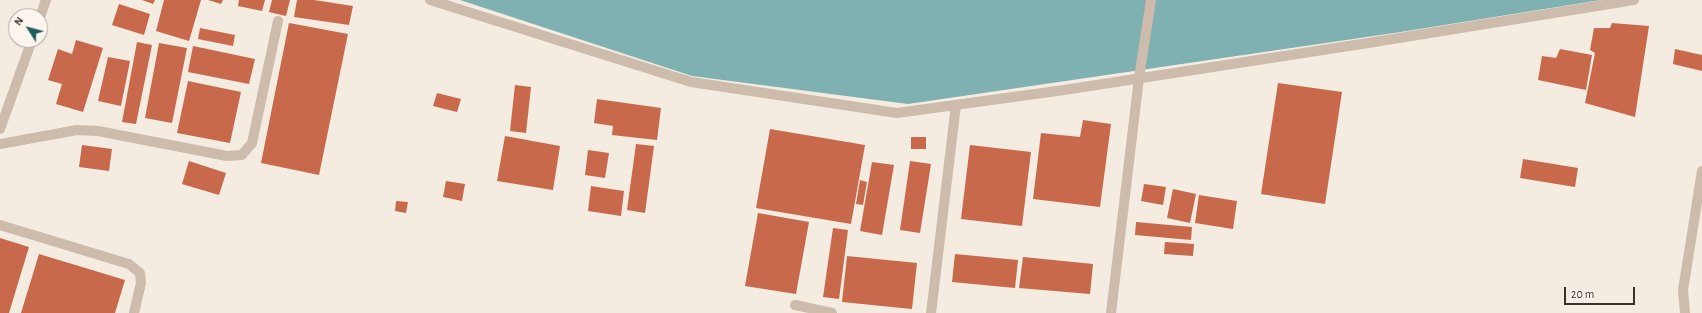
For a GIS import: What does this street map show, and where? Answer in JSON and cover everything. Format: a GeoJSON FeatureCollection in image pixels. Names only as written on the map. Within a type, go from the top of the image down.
{"type":"FeatureCollection","features":[{"type":"Feature","properties":{"kind":"street"},"geometry":{"type":"LineString","coordinates":[[430,0],[691,82],[897,113],[1139,78],[1634,0]]}},
{"type":"Feature","properties":{"kind":"street"},"geometry":{"type":"LineString","coordinates":[[1112,313],[1139,78],[1148,29],[1151,0]]}},
{"type":"Feature","properties":{"kind":"street"},"geometry":{"type":"LineString","coordinates":[[0,144],[84,130],[98,131],[227,156],[242,154],[252,143],[278,21]]}},
{"type":"Feature","properties":{"kind":"street"},"geometry":{"type":"LineString","coordinates":[[0,129],[29,48]]}},
{"type":"Feature","properties":{"kind":"street"},"geometry":{"type":"LineString","coordinates":[[931,313],[956,105]]}},
{"type":"Feature","properties":{"kind":"street"},"geometry":{"type":"LineString","coordinates":[[1685,313],[1683,290],[1702,171]]}},
{"type":"Feature","properties":{"kind":"street"},"geometry":{"type":"LineString","coordinates":[[0,225],[129,264],[140,273],[141,283],[134,313]]}},
{"type":"Feature","properties":{"kind":"street"},"geometry":{"type":"LineString","coordinates":[[795,305],[832,313]]}},
{"type":"Feature","properties":{"kind":"water"},"geometry":{"type":"Polygon","coordinates":[[[460,0],[1601,0],[1394,33],[908,104],[692,76],[460,0]]]}},
{"type":"Feature","properties":{"kind":"building"},"geometry":{"type":"Polygon","coordinates":[[[142,0],[155,0],[153,4],[142,0]]]}},
{"type":"Feature","properties":{"kind":"building"},"geometry":{"type":"Polygon","coordinates":[[[164,0],[201,0],[189,41],[156,31],[164,0]]]}},
{"type":"Feature","properties":{"kind":"building"},"geometry":{"type":"Polygon","coordinates":[[[208,0],[223,0],[221,4],[208,0]]]}},
{"type":"Feature","properties":{"kind":"building"},"geometry":{"type":"Polygon","coordinates":[[[239,0],[265,0],[262,11],[238,6],[239,0]]]}},
{"type":"Feature","properties":{"kind":"building"},"geometry":{"type":"Polygon","coordinates":[[[272,0],[290,0],[286,16],[269,12],[272,0]]]}},
{"type":"Feature","properties":{"kind":"building"},"geometry":{"type":"Polygon","coordinates":[[[297,0],[314,0],[353,6],[349,25],[294,17],[297,0]]]}},
{"type":"Feature","properties":{"kind":"building"},"geometry":{"type":"Polygon","coordinates":[[[119,4],[150,14],[144,35],[112,25],[119,4]]]}},
{"type":"Feature","properties":{"kind":"building"},"geometry":{"type":"Polygon","coordinates":[[[289,23],[348,34],[319,175],[261,163],[289,23]]]}},
{"type":"Feature","properties":{"kind":"building"},"geometry":{"type":"Polygon","coordinates":[[[1612,23],[1649,26],[1635,117],[1585,103],[1595,53],[1590,50],[1594,28],[1610,28],[1612,23]]]}},
{"type":"Feature","properties":{"kind":"building"},"geometry":{"type":"Polygon","coordinates":[[[200,28],[235,35],[233,46],[198,39],[200,28]]]}},
{"type":"Feature","properties":{"kind":"building"},"geometry":{"type":"Polygon","coordinates":[[[76,40],[103,48],[83,112],[56,104],[62,84],[48,80],[58,49],[72,54],[76,40]]]}},
{"type":"Feature","properties":{"kind":"building"},"geometry":{"type":"Polygon","coordinates":[[[137,42],[152,45],[136,124],[122,122],[137,42]]]}},
{"type":"Feature","properties":{"kind":"building"},"geometry":{"type":"Polygon","coordinates":[[[159,43],[187,48],[172,123],[145,118],[159,43]]]}},
{"type":"Feature","properties":{"kind":"building"},"geometry":{"type":"Polygon","coordinates":[[[193,46],[255,59],[249,84],[188,72],[193,46]]]}},
{"type":"Feature","properties":{"kind":"building"},"geometry":{"type":"Polygon","coordinates":[[[1560,49],[1592,55],[1586,90],[1538,80],[1542,56],[1556,58],[1560,49]]]}},
{"type":"Feature","properties":{"kind":"building"},"geometry":{"type":"Polygon","coordinates":[[[1675,49],[1702,55],[1702,71],[1673,64],[1675,49]]]}},
{"type":"Feature","properties":{"kind":"building"},"geometry":{"type":"Polygon","coordinates":[[[108,57],[130,61],[121,106],[98,101],[108,57]]]}},
{"type":"Feature","properties":{"kind":"building"},"geometry":{"type":"Polygon","coordinates":[[[188,81],[241,92],[230,143],[177,133],[188,81]]]}},
{"type":"Feature","properties":{"kind":"building"},"geometry":{"type":"Polygon","coordinates":[[[1278,83],[1342,92],[1325,204],[1261,194],[1278,83]]]}},
{"type":"Feature","properties":{"kind":"building"},"geometry":{"type":"Polygon","coordinates":[[[515,85],[531,87],[526,133],[510,131],[515,85]]]}},
{"type":"Feature","properties":{"kind":"building"},"geometry":{"type":"Polygon","coordinates":[[[437,93],[461,99],[457,112],[433,106],[437,93]]]}},
{"type":"Feature","properties":{"kind":"building"},"geometry":{"type":"Polygon","coordinates":[[[597,99],[661,108],[657,140],[612,135],[613,126],[594,123],[597,99]]]}},
{"type":"Feature","properties":{"kind":"building"},"geometry":{"type":"Polygon","coordinates":[[[1083,120],[1111,124],[1100,207],[1033,199],[1041,133],[1080,137],[1083,120]]]}},
{"type":"Feature","properties":{"kind":"building"},"geometry":{"type":"Polygon","coordinates":[[[770,129],[865,145],[851,224],[756,208],[770,129]]]}},
{"type":"Feature","properties":{"kind":"building"},"geometry":{"type":"Polygon","coordinates":[[[505,136],[560,146],[553,190],[497,181],[505,136]]]}},
{"type":"Feature","properties":{"kind":"building"},"geometry":{"type":"Polygon","coordinates":[[[911,137],[926,137],[926,149],[911,149],[911,137]]]}},
{"type":"Feature","properties":{"kind":"building"},"geometry":{"type":"Polygon","coordinates":[[[636,144],[654,146],[645,213],[627,210],[636,144]]]}},
{"type":"Feature","properties":{"kind":"building"},"geometry":{"type":"Polygon","coordinates":[[[82,145],[112,149],[109,171],[79,167],[82,145]]]}},
{"type":"Feature","properties":{"kind":"building"},"geometry":{"type":"Polygon","coordinates":[[[970,145],[1031,152],[1022,226],[961,219],[970,145]]]}},
{"type":"Feature","properties":{"kind":"building"},"geometry":{"type":"Polygon","coordinates":[[[588,150],[609,153],[605,178],[585,175],[588,150]]]}},
{"type":"Feature","properties":{"kind":"building"},"geometry":{"type":"Polygon","coordinates":[[[1523,159],[1578,168],[1575,187],[1520,178],[1523,159]]]}},
{"type":"Feature","properties":{"kind":"building"},"geometry":{"type":"Polygon","coordinates":[[[189,161],[226,173],[219,195],[182,184],[189,161]]]}},
{"type":"Feature","properties":{"kind":"building"},"geometry":{"type":"Polygon","coordinates":[[[910,161],[931,164],[920,233],[900,230],[910,161]]]}},
{"type":"Feature","properties":{"kind":"building"},"geometry":{"type":"Polygon","coordinates":[[[872,162],[894,165],[882,235],[860,231],[872,162]]]}},
{"type":"Feature","properties":{"kind":"building"},"geometry":{"type":"Polygon","coordinates":[[[860,180],[867,182],[863,205],[856,204],[860,180]]]}},
{"type":"Feature","properties":{"kind":"building"},"geometry":{"type":"Polygon","coordinates":[[[446,181],[465,184],[462,201],[443,197],[446,181]]]}},
{"type":"Feature","properties":{"kind":"building"},"geometry":{"type":"Polygon","coordinates":[[[1144,184],[1166,187],[1163,205],[1141,201],[1144,184]]]}},
{"type":"Feature","properties":{"kind":"building"},"geometry":{"type":"Polygon","coordinates":[[[591,186],[624,191],[621,216],[588,211],[591,186]]]}},
{"type":"Feature","properties":{"kind":"building"},"geometry":{"type":"Polygon","coordinates":[[[1173,189],[1196,194],[1190,223],[1167,218],[1173,189]]]}},
{"type":"Feature","properties":{"kind":"building"},"geometry":{"type":"Polygon","coordinates":[[[1199,195],[1237,201],[1233,229],[1195,223],[1199,195]]]}},
{"type":"Feature","properties":{"kind":"building"},"geometry":{"type":"Polygon","coordinates":[[[396,201],[408,202],[406,213],[395,211],[396,201]]]}},
{"type":"Feature","properties":{"kind":"building"},"geometry":{"type":"Polygon","coordinates":[[[758,213],[809,222],[796,294],[745,286],[758,213]]]}},
{"type":"Feature","properties":{"kind":"building"},"geometry":{"type":"Polygon","coordinates":[[[1136,222],[1192,227],[1191,240],[1135,235],[1136,222]]]}},
{"type":"Feature","properties":{"kind":"building"},"geometry":{"type":"Polygon","coordinates":[[[833,228],[848,230],[839,299],[823,297],[833,228]]]}},
{"type":"Feature","properties":{"kind":"building"},"geometry":{"type":"Polygon","coordinates":[[[0,238],[29,247],[9,313],[0,313],[0,238]]]}},
{"type":"Feature","properties":{"kind":"building"},"geometry":{"type":"Polygon","coordinates":[[[1165,242],[1194,244],[1193,256],[1164,254],[1165,242]]]}},
{"type":"Feature","properties":{"kind":"building"},"geometry":{"type":"Polygon","coordinates":[[[39,254],[125,280],[115,313],[21,313],[39,254]]]}},
{"type":"Feature","properties":{"kind":"building"},"geometry":{"type":"Polygon","coordinates":[[[955,254],[1018,260],[1015,288],[952,282],[955,254]]]}},
{"type":"Feature","properties":{"kind":"building"},"geometry":{"type":"Polygon","coordinates":[[[847,256],[917,263],[912,309],[842,302],[847,256]]]}},
{"type":"Feature","properties":{"kind":"building"},"geometry":{"type":"Polygon","coordinates":[[[1023,257],[1093,264],[1090,294],[1019,288],[1023,257]]]}}]}
